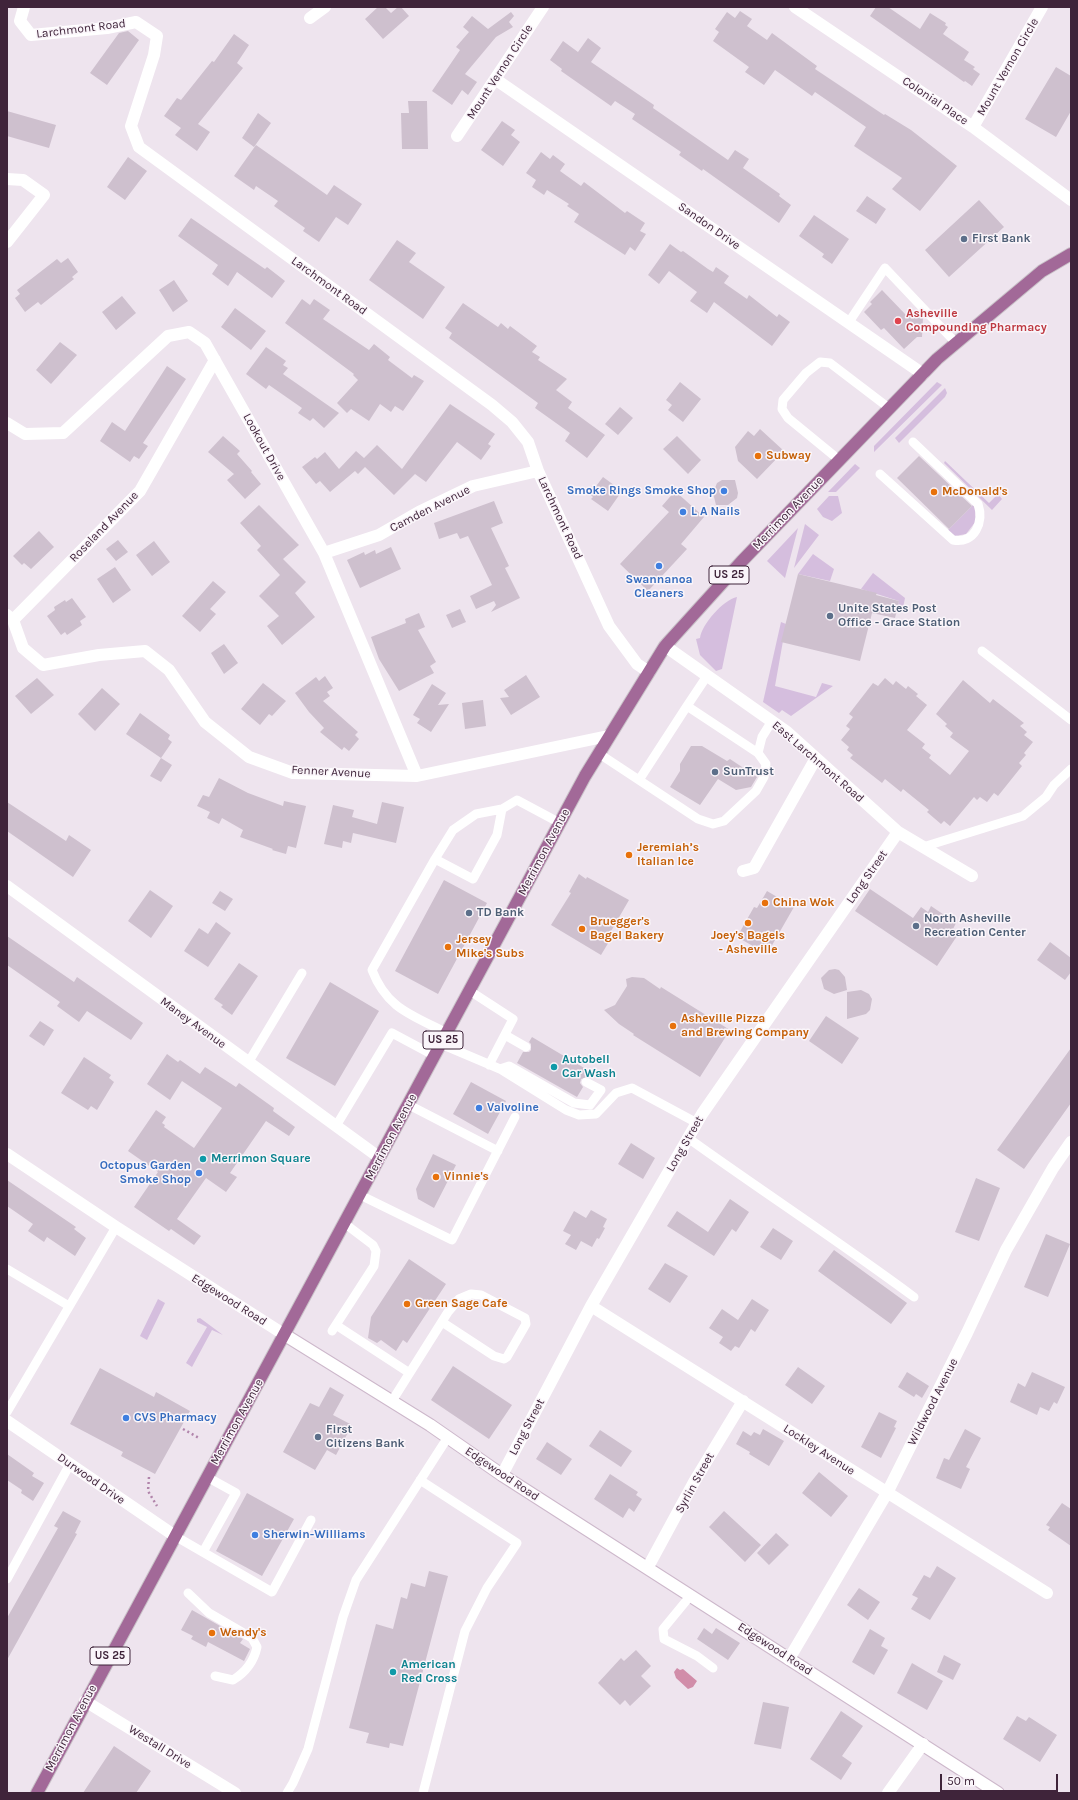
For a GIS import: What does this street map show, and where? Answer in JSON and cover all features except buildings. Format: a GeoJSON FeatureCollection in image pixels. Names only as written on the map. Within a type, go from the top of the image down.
{"type":"FeatureCollection","features":[{"type":"Feature","properties":{"kind":"main road","name":"Merrimon Avenue"},"geometry":{"type":"LineString","coordinates":[[37,1793],[85,1701],[285,1335],[598,753],[665,646],[736,567],[838,459],[923,374],[956,343],[1042,271],[1071,254]]}},
{"type":"Feature","properties":{"kind":"street","name":"Larchmont Road"},"geometry":{"type":"LineString","coordinates":[[24,7],[20,21],[30,35],[107,28],[136,22],[157,36],[154,56],[131,126],[139,147],[492,405],[512,422],[528,442],[538,471],[610,626],[637,664],[649,672]]}},
{"type":"Feature","properties":{"kind":"street"},"geometry":{"type":"LineString","coordinates":[[310,18],[325,7]]}},
{"type":"Feature","properties":{"kind":"street","name":"Mount Vernon Circle"},"geometry":{"type":"LineString","coordinates":[[457,136],[543,7]]}},
{"type":"Feature","properties":{"kind":"street","name":"Colonial Place"},"geometry":{"type":"LineString","coordinates":[[796,7],[973,127],[1071,200]]}},
{"type":"Feature","properties":{"kind":"street","name":"Mount Vernon Circle"},"geometry":{"type":"LineString","coordinates":[[973,127],[1042,7]]}},
{"type":"Feature","properties":{"kind":"street","name":"Sandon Drive"},"geometry":{"type":"LineString","coordinates":[[495,79],[923,374]]}},
{"type":"Feature","properties":{"kind":"street"},"geometry":{"type":"LineString","coordinates":[[7,178],[23,180],[44,195],[7,242]]}},
{"type":"Feature","properties":{"kind":"street","name":"Lookout Drive"},"geometry":{"type":"LineString","coordinates":[[7,423],[25,434],[63,433],[168,336],[189,332],[205,343],[324,553],[417,776]]}},
{"type":"Feature","properties":{"kind":"street","name":"Roseland Avenue"},"geometry":{"type":"LineString","coordinates":[[10,617],[140,491],[215,360]]}},
{"type":"Feature","properties":{"kind":"street","name":"Camden Avenue"},"geometry":{"type":"LineString","coordinates":[[324,553],[379,535],[418,512],[473,486],[538,471]]}},
{"type":"Feature","properties":{"kind":"street","name":"Fenner Avenue"},"geometry":{"type":"LineString","coordinates":[[10,617],[22,648],[43,665],[99,655],[145,651],[169,670],[205,722],[249,757],[293,773],[417,776],[608,736]]}},
{"type":"Feature","properties":{"kind":"street","name":"East Larchmont Road"},"geometry":{"type":"LineString","coordinates":[[665,646],[787,732],[898,832],[972,876]]}},
{"type":"Feature","properties":{"kind":"street"},"geometry":{"type":"LineString","coordinates":[[743,871],[754,868],[816,758]]}},
{"type":"Feature","properties":{"kind":"street","name":"Long Street"},"geometry":{"type":"LineString","coordinates":[[502,1475],[591,1306],[697,1122],[898,832]]}},
{"type":"Feature","properties":{"kind":"street","name":"Maney Avenue"},"geometry":{"type":"LineString","coordinates":[[7,886],[380,1158]]}},
{"type":"Feature","properties":{"kind":"street","name":"Wildwood Avenue"},"geometry":{"type":"LineString","coordinates":[[789,1659],[887,1493],[967,1334],[1006,1250],[1053,1168],[1071,1142]]}},
{"type":"Feature","properties":{"kind":"street","name":"Edgewood Road"},"geometry":{"type":"LineString","coordinates":[[7,1154],[116,1227],[285,1335],[392,1401],[448,1437],[502,1475],[924,1744],[998,1793]]}},
{"type":"Feature","properties":{"kind":"street","name":"Lockley Avenue"},"geometry":{"type":"LineString","coordinates":[[591,1306],[1047,1593]]}},
{"type":"Feature","properties":{"kind":"street","name":"Syrlin Street"},"geometry":{"type":"LineString","coordinates":[[648,1568],[694,1482],[743,1401]]}},
{"type":"Feature","properties":{"kind":"street","name":"Durwood Drive"},"geometry":{"type":"LineString","coordinates":[[7,1421],[175,1536]]}},
{"type":"Feature","properties":{"kind":"street","name":"Westall Drive"},"geometry":{"type":"LineString","coordinates":[[85,1701],[235,1793]]}},
{"type":"Feature","properties":{"kind":"street"},"geometry":{"type":"LineString","coordinates":[[888,1793],[924,1744]]}},
{"type":"Feature","properties":{"kind":"lane"},"geometry":{"type":"LineString","coordinates":[[849,322],[886,268],[956,343]]}},
{"type":"Feature","properties":{"kind":"lane"},"geometry":{"type":"LineString","coordinates":[[838,459],[788,418],[782,409],[783,400],[806,373],[820,362],[830,363],[889,408]]}},
{"type":"Feature","properties":{"kind":"lane"},"geometry":{"type":"LineString","coordinates":[[880,474],[953,540],[960,541],[972,535],[980,522],[981,514],[978,504],[913,442]]}},
{"type":"Feature","properties":{"kind":"lane"},"geometry":{"type":"LineString","coordinates":[[982,651],[1071,720]]}},
{"type":"Feature","properties":{"kind":"lane"},"geometry":{"type":"LineString","coordinates":[[639,780],[707,676]]}},
{"type":"Feature","properties":{"kind":"lane"},"geometry":{"type":"LineString","coordinates":[[598,753],[698,819],[713,824],[724,821],[756,791],[764,777],[766,764],[758,753],[687,706]]}},
{"type":"Feature","properties":{"kind":"lane"},"geometry":{"type":"LineString","coordinates":[[758,753],[762,737],[772,721]]}},
{"type":"Feature","properties":{"kind":"lane"},"geometry":{"type":"LineString","coordinates":[[923,847],[1023,816],[1046,797],[1054,785],[1071,769]]}},
{"type":"Feature","properties":{"kind":"lane"},"geometry":{"type":"LineString","coordinates":[[447,1033],[405,1011],[389,1000],[379,986],[372,970],[453,830],[476,814],[502,809],[517,800],[560,823]]}},
{"type":"Feature","properties":{"kind":"lane"},"geometry":{"type":"LineString","coordinates":[[435,859],[473,879],[496,835],[502,809]]}},
{"type":"Feature","properties":{"kind":"lane"},"geometry":{"type":"LineString","coordinates":[[248,1063],[302,972]]}},
{"type":"Feature","properties":{"kind":"lane"},"geometry":{"type":"LineString","coordinates":[[470,991],[513,1019],[489,1065]]}},
{"type":"Feature","properties":{"kind":"lane"},"geometry":{"type":"LineString","coordinates":[[336,1126],[392,1033],[435,1056]]}},
{"type":"Feature","properties":{"kind":"lane"},"geometry":{"type":"LineString","coordinates":[[505,1035],[526,1047]]}},
{"type":"Feature","properties":{"kind":"lane"},"geometry":{"type":"LineString","coordinates":[[441,1044],[500,1069],[560,1107],[579,1115],[596,1114],[616,1093],[632,1088],[697,1122]]}},
{"type":"Feature","properties":{"kind":"lane"},"geometry":{"type":"LineString","coordinates":[[500,1069],[509,1066],[574,1103],[590,1105],[601,1090],[586,1082]]}},
{"type":"Feature","properties":{"kind":"lane"},"geometry":{"type":"LineString","coordinates":[[408,1105],[498,1151]]}},
{"type":"Feature","properties":{"kind":"lane"},"geometry":{"type":"LineString","coordinates":[[360,1195],[452,1240],[515,1117]]}},
{"type":"Feature","properties":{"kind":"lane"},"geometry":{"type":"LineString","coordinates":[[688,1138],[754,1186],[850,1250],[914,1297]]}},
{"type":"Feature","properties":{"kind":"lane"},"geometry":{"type":"LineString","coordinates":[[344,1223],[373,1245],[376,1251],[374,1266],[334,1328],[408,1372]]}},
{"type":"Feature","properties":{"kind":"lane"},"geometry":{"type":"LineString","coordinates":[[7,1412],[116,1227]]}},
{"type":"Feature","properties":{"kind":"lane"},"geometry":{"type":"LineString","coordinates":[[7,1269],[69,1306]]}},
{"type":"Feature","properties":{"kind":"lane"},"geometry":{"type":"LineString","coordinates":[[392,1401],[408,1372],[442,1322],[459,1299],[471,1294],[481,1295],[519,1314],[525,1318],[526,1324],[507,1357],[504,1358],[494,1356],[442,1322]]}},
{"type":"Feature","properties":{"kind":"lane"},"geometry":{"type":"LineString","coordinates":[[287,1793],[294,1783],[308,1749],[343,1617],[356,1580],[448,1437]]}},
{"type":"Feature","properties":{"kind":"lane"},"geometry":{"type":"LineString","coordinates":[[7,1579],[70,1464]]}},
{"type":"Feature","properties":{"kind":"lane"},"geometry":{"type":"LineString","coordinates":[[203,1552],[236,1494],[207,1476]]}},
{"type":"Feature","properties":{"kind":"lane"},"geometry":{"type":"LineString","coordinates":[[420,1480],[517,1543],[487,1588],[465,1632],[423,1793]]}},
{"type":"Feature","properties":{"kind":"lane"},"geometry":{"type":"LineString","coordinates":[[175,1536],[272,1592],[311,1520]]}},
{"type":"Feature","properties":{"kind":"lane"},"geometry":{"type":"LineString","coordinates":[[188,1593],[209,1613],[252,1638],[257,1647],[255,1656],[242,1675],[233,1680],[214,1676]]}},
{"type":"Feature","properties":{"kind":"lane"},"geometry":{"type":"LineString","coordinates":[[691,1595],[663,1629],[664,1639],[697,1656],[714,1668]]}},
{"type":"Feature","properties":{"kind":"path"},"geometry":{"type":"LineString","coordinates":[[183,1430],[199,1438]]}},
{"type":"Feature","properties":{"kind":"path"},"geometry":{"type":"LineString","coordinates":[[149,1477],[148,1487],[150,1496],[161,1508]]}},
{"type":"Feature","properties":{"kind":"shaded area"},"geometry":{"type":"Polygon","coordinates":[[[937,382],[942,385],[874,452],[874,446],[937,382]]]}},
{"type":"Feature","properties":{"kind":"shaded area"},"geometry":{"type":"Polygon","coordinates":[[[945,388],[947,393],[945,397],[899,443],[895,438],[945,388]]]}},
{"type":"Feature","properties":{"kind":"shaded area"},"geometry":{"type":"Polygon","coordinates":[[[945,461],[989,503],[998,494],[1002,499],[992,510],[944,463],[945,461]]]}},
{"type":"Feature","properties":{"kind":"shaded area"},"geometry":{"type":"Polygon","coordinates":[[[855,464],[860,468],[836,492],[828,492],[855,464]]]}},
{"type":"Feature","properties":{"kind":"shaded area"},"geometry":{"type":"Polygon","coordinates":[[[829,496],[838,496],[842,513],[832,521],[823,517],[817,509],[829,496]]]}},
{"type":"Feature","properties":{"kind":"shaded area"},"geometry":{"type":"Polygon","coordinates":[[[973,505],[975,508],[976,521],[966,534],[955,536],[947,531],[973,505]]]}},
{"type":"Feature","properties":{"kind":"shaded area"},"geometry":{"type":"Polygon","coordinates":[[[805,524],[819,535],[794,568],[805,524]]]}},
{"type":"Feature","properties":{"kind":"shaded area"},"geometry":{"type":"Polygon","coordinates":[[[798,528],[785,578],[767,561],[798,528]]]}},
{"type":"Feature","properties":{"kind":"shaded area"},"geometry":{"type":"Polygon","coordinates":[[[813,554],[834,569],[830,581],[798,574],[813,554]]]}},
{"type":"Feature","properties":{"kind":"shaded area"},"geometry":{"type":"Polygon","coordinates":[[[873,573],[905,598],[902,613],[896,613],[899,601],[861,589],[873,573]]]}},
{"type":"Feature","properties":{"kind":"shaded area"},"geometry":{"type":"Polygon","coordinates":[[[737,597],[722,669],[716,671],[700,655],[696,639],[700,638],[705,626],[714,613],[731,599],[737,597]]]}},
{"type":"Feature","properties":{"kind":"shaded area"},"geometry":{"type":"Polygon","coordinates":[[[781,622],[786,624],[775,686],[816,697],[822,683],[833,686],[791,716],[782,710],[779,713],[763,702],[781,622]]]}},
{"type":"Feature","properties":{"kind":"shaded area"},"geometry":{"type":"Polygon","coordinates":[[[158,1299],[165,1303],[147,1340],[140,1336],[158,1299]]]}},
{"type":"Feature","properties":{"kind":"shaded area"},"geometry":{"type":"Polygon","coordinates":[[[200,1318],[223,1335],[212,1330],[192,1367],[186,1363],[207,1327],[197,1322],[197,1319],[200,1318]]]}},
{"type":"Feature","properties":{"kind":"shaded area"},"geometry":{"type":"Polygon","coordinates":[[[677,1668],[680,1670],[683,1669],[697,1681],[693,1687],[688,1689],[676,1678],[674,1672],[677,1668]]]}},
{"type":"Feature","properties":{"kind":"place","name":"First Bank"},"geometry":{"type":"Point","coordinates":[964,239]}},
{"type":"Feature","properties":{"kind":"place","name":"Asheville Compounding Pharmacy"},"geometry":{"type":"Point","coordinates":[898,321]}},
{"type":"Feature","properties":{"kind":"place","name":"Subway"},"geometry":{"type":"Point","coordinates":[758,456]}},
{"type":"Feature","properties":{"kind":"place","name":"Smoke Rings Smoke Shop"},"geometry":{"type":"Point","coordinates":[724,491]}},
{"type":"Feature","properties":{"kind":"place","name":"McDonald's"},"geometry":{"type":"Point","coordinates":[934,492]}},
{"type":"Feature","properties":{"kind":"place","name":"L A Nails"},"geometry":{"type":"Point","coordinates":[683,512]}},
{"type":"Feature","properties":{"kind":"place","name":"Swannanoa Cleaners"},"geometry":{"type":"Point","coordinates":[659,566]}},
{"type":"Feature","properties":{"kind":"place","name":"Unite States Post Office - Grace Station"},"geometry":{"type":"Point","coordinates":[830,616]}},
{"type":"Feature","properties":{"kind":"place","name":"SunTrust"},"geometry":{"type":"Point","coordinates":[715,772]}},
{"type":"Feature","properties":{"kind":"place","name":"Jeremiah’s Italian Ice"},"geometry":{"type":"Point","coordinates":[629,855]}},
{"type":"Feature","properties":{"kind":"place","name":"China Wok"},"geometry":{"type":"Point","coordinates":[765,903]}},
{"type":"Feature","properties":{"kind":"place","name":"TD Bank"},"geometry":{"type":"Point","coordinates":[469,913]}},
{"type":"Feature","properties":{"kind":"place","name":"Joey's Bagels - Asheville"},"geometry":{"type":"Point","coordinates":[748,923]}},
{"type":"Feature","properties":{"kind":"place","name":"North Asheville Recreation Center"},"geometry":{"type":"Point","coordinates":[916,926]}},
{"type":"Feature","properties":{"kind":"place","name":"Bruegger's Bagel Bakery"},"geometry":{"type":"Point","coordinates":[582,929]}},
{"type":"Feature","properties":{"kind":"place","name":"Jersey Mike's Subs"},"geometry":{"type":"Point","coordinates":[448,947]}},
{"type":"Feature","properties":{"kind":"place","name":"Asheville Pizza and Brewing Company"},"geometry":{"type":"Point","coordinates":[673,1026]}},
{"type":"Feature","properties":{"kind":"place","name":"Autobell Car Wash"},"geometry":{"type":"Point","coordinates":[554,1067]}},
{"type":"Feature","properties":{"kind":"place","name":"Valvoline"},"geometry":{"type":"Point","coordinates":[479,1108]}},
{"type":"Feature","properties":{"kind":"place","name":"Merrimon Square"},"geometry":{"type":"Point","coordinates":[203,1159]}},
{"type":"Feature","properties":{"kind":"place","name":"Octopus Garden Smoke Shop"},"geometry":{"type":"Point","coordinates":[199,1173]}},
{"type":"Feature","properties":{"kind":"place","name":"Vinnie's"},"geometry":{"type":"Point","coordinates":[436,1177]}},
{"type":"Feature","properties":{"kind":"place","name":"Green Sage Cafe"},"geometry":{"type":"Point","coordinates":[407,1304]}},
{"type":"Feature","properties":{"kind":"place","name":"CVS Pharmacy"},"geometry":{"type":"Point","coordinates":[126,1418]}},
{"type":"Feature","properties":{"kind":"place","name":"First Citizens Bank"},"geometry":{"type":"Point","coordinates":[318,1437]}},
{"type":"Feature","properties":{"kind":"place","name":"Sherwin-Williams"},"geometry":{"type":"Point","coordinates":[255,1535]}},
{"type":"Feature","properties":{"kind":"place","name":"Wendy's"},"geometry":{"type":"Point","coordinates":[212,1633]}},
{"type":"Feature","properties":{"kind":"place","name":"American Red Cross"},"geometry":{"type":"Point","coordinates":[393,1672]}}]}
